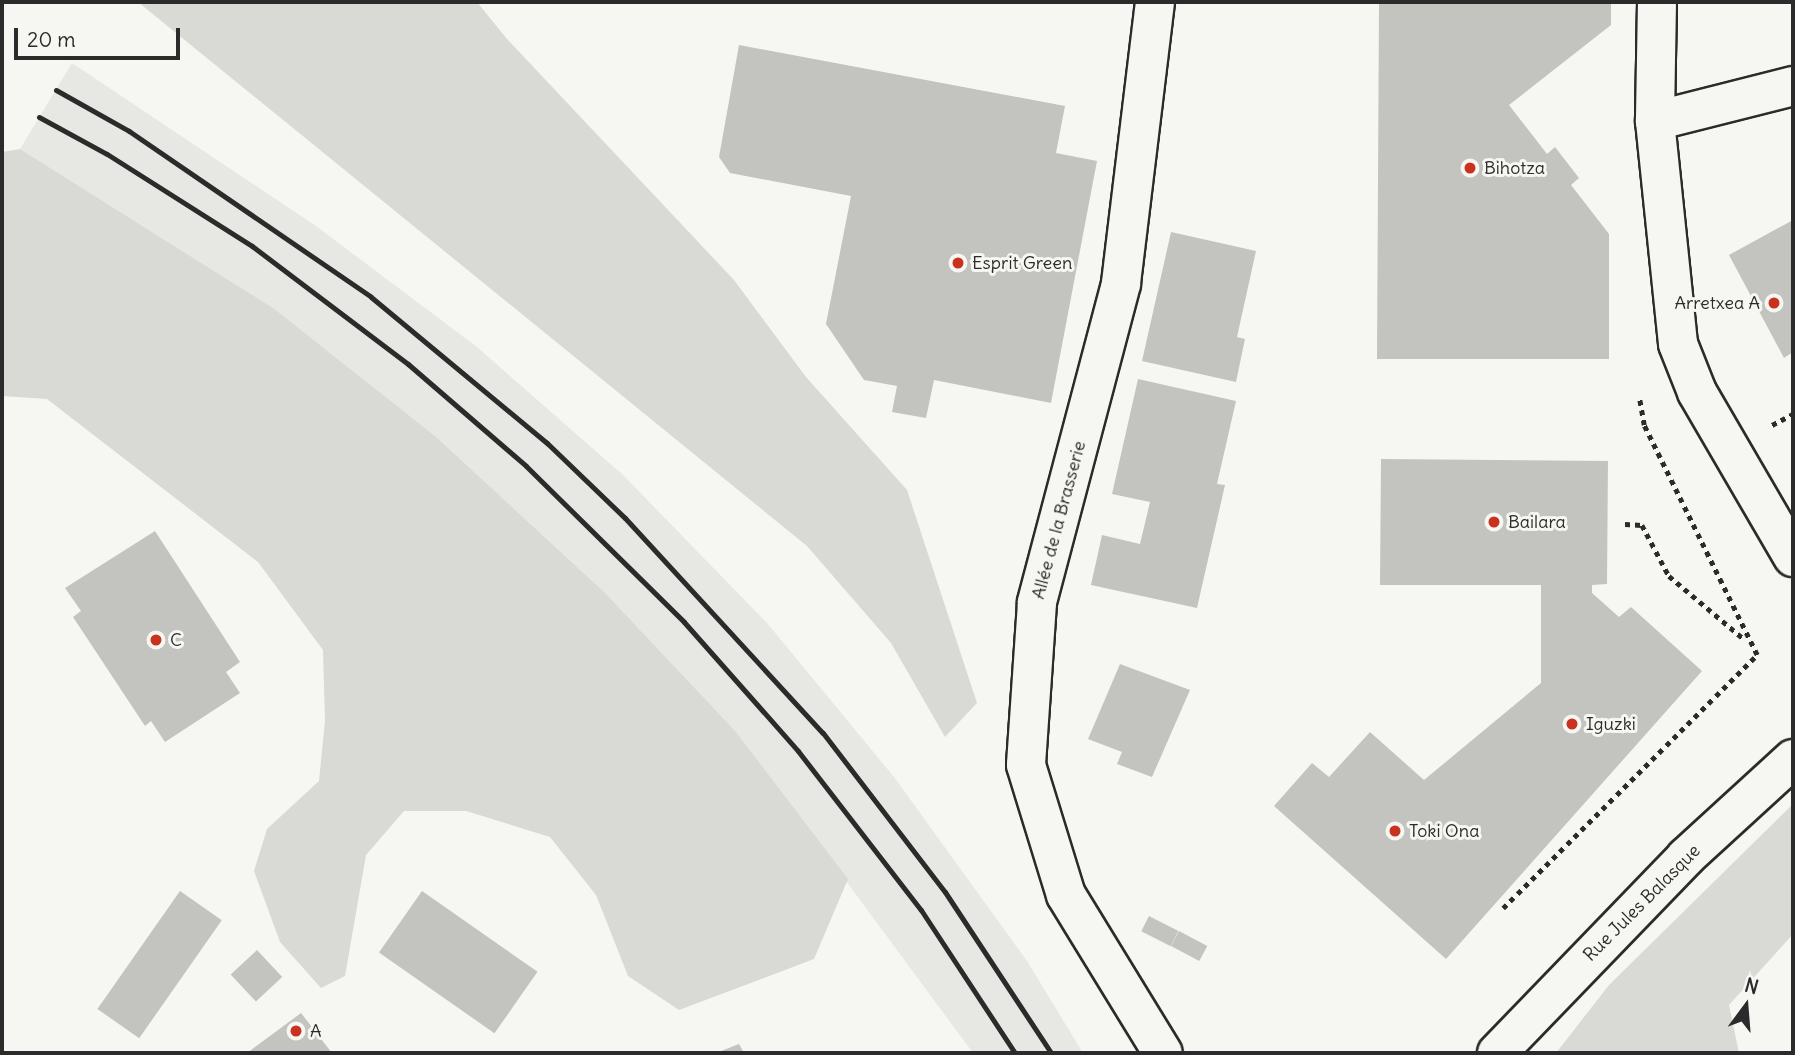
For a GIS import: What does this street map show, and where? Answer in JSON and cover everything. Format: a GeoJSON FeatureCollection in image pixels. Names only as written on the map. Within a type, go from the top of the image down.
{"type":"FeatureCollection","features":[{"type":"Feature","properties":{"kind":"street","name":"Allée de la Brasserie"},"geometry":{"type":"LineString","coordinates":[[1155,2],[1121,284],[1037,603],[1026,765],[1066,895],[1163,1053]]}},
{"type":"Feature","properties":{"kind":"street"},"geometry":{"type":"LineString","coordinates":[[1657,2],[1655,121],[1678,344],[1697,392],[1793,557]]}},
{"type":"Feature","properties":{"kind":"street"},"geometry":{"type":"LineString","coordinates":[[1655,121],[1793,86]]}},
{"type":"Feature","properties":{"kind":"street","name":"Rue Jules Balasque"},"geometry":{"type":"LineString","coordinates":[[1497,1053],[1686,857],[1793,759]]}},
{"type":"Feature","properties":{"kind":"path"},"geometry":{"type":"LineString","coordinates":[[1503,908],[1757,655],[1748,642],[1644,425],[1639,396]]}},
{"type":"Feature","properties":{"kind":"path"},"geometry":{"type":"LineString","coordinates":[[1625,524],[1642,525],[1669,576],[1748,642]]}},
{"type":"Feature","properties":{"kind":"shaded area"},"geometry":{"type":"Polygon","coordinates":[[[138,2],[477,2],[507,39],[734,280],[806,377],[907,490],[977,703],[945,737],[891,643],[807,546],[138,2]]]}},
{"type":"Feature","properties":{"kind":"shaded area"},"geometry":{"type":"Polygon","coordinates":[[[72,63],[316,226],[477,347],[623,475],[767,623],[894,777],[1027,961],[1083,1053],[973,1053],[736,732],[273,308],[20,149],[72,63]]]}},
{"type":"Feature","properties":{"kind":"shaded area"},"geometry":{"type":"Polygon","coordinates":[[[20,149],[273,308],[436,437],[605,593],[736,732],[848,879],[814,959],[679,1010],[628,976],[596,895],[550,837],[466,811],[404,811],[366,855],[345,976],[321,988],[280,942],[254,871],[267,829],[319,781],[325,721],[323,650],[258,562],[47,399],[2,396],[2,152],[20,149]]]}},
{"type":"Feature","properties":{"kind":"shaded area"},"geometry":{"type":"Polygon","coordinates":[[[1793,804],[1793,934],[1729,1005],[1739,1053],[1556,1053],[1609,985],[1793,804]]]}},
{"type":"Feature","properties":{"kind":"building","name":"Bihotza"},"geometry":{"type":"Polygon","coordinates":[[[1379,2],[1611,2],[1611,25],[1509,105],[1547,154],[1555,147],[1579,178],[1571,185],[1609,234],[1609,359],[1377,359],[1379,2]]]}},
{"type":"Feature","properties":{"kind":"building","name":"Esprit Green"},"geometry":{"type":"Polygon","coordinates":[[[739,45],[1065,106],[1056,153],[1097,161],[1051,403],[934,380],[926,418],[892,412],[897,386],[864,380],[826,324],[851,196],[730,173],[719,157],[739,45]]]}},
{"type":"Feature","properties":{"kind":"building","name":"Arretxea A"},"geometry":{"type":"Polygon","coordinates":[[[1793,220],[1793,352],[1784,358],[1729,255],[1793,220]]]}},
{"type":"Feature","properties":{"kind":"building"},"geometry":{"type":"Polygon","coordinates":[[[1171,232],[1256,251],[1237,337],[1245,339],[1236,382],[1142,361],[1171,232]]]}},
{"type":"Feature","properties":{"kind":"building"},"geometry":{"type":"Polygon","coordinates":[[[1138,379],[1236,401],[1217,484],[1225,485],[1197,608],[1091,585],[1102,535],[1140,544],[1150,502],[1112,494],[1138,379]]]}},
{"type":"Feature","properties":{"kind":"building"},"geometry":{"type":"Polygon","coordinates":[[[1381,459],[1608,461],[1607,584],[1592,585],[1592,593],[1619,617],[1631,607],[1702,671],[1446,959],[1274,806],[1312,763],[1329,777],[1370,732],[1424,780],[1541,683],[1541,585],[1380,585],[1381,459]]]}},
{"type":"Feature","properties":{"kind":"building","name":"C"},"geometry":{"type":"Polygon","coordinates":[[[155,531],[240,662],[226,672],[240,693],[165,742],[151,721],[145,726],[73,617],[81,611],[65,588],[155,531]]]}},
{"type":"Feature","properties":{"kind":"building"},"geometry":{"type":"Polygon","coordinates":[[[1120,664],[1190,690],[1152,777],[1117,764],[1122,752],[1088,739],[1120,664]]]}},
{"type":"Feature","properties":{"kind":"building"},"geometry":{"type":"Polygon","coordinates":[[[180,891],[222,920],[139,1038],[97,1009],[180,891]]]}},
{"type":"Feature","properties":{"kind":"building"},"geometry":{"type":"Polygon","coordinates":[[[422,891],[538,972],[494,1033],[379,952],[422,891]]]}},
{"type":"Feature","properties":{"kind":"building"},"geometry":{"type":"Polygon","coordinates":[[[1149,916],[1178,931],[1171,946],[1141,931],[1149,916]]]}},
{"type":"Feature","properties":{"kind":"building"},"geometry":{"type":"Polygon","coordinates":[[[1179,931],[1207,946],[1199,961],[1171,946],[1179,931]]]}},
{"type":"Feature","properties":{"kind":"building"},"geometry":{"type":"Polygon","coordinates":[[[257,950],[282,977],[256,1002],[231,975],[257,950]]]}},
{"type":"Feature","properties":{"kind":"building","name":"A"},"geometry":{"type":"Polygon","coordinates":[[[301,1013],[332,1053],[247,1053],[301,1013]]]}},
{"type":"Feature","properties":{"kind":"building"},"geometry":{"type":"Polygon","coordinates":[[[739,1044],[744,1053],[716,1053],[739,1044]]]}},
{"type":"Feature","properties":{"kind":"railway"},"geometry":{"type":"LineString","coordinates":[[56,90],[129,131],[371,297],[547,443],[625,518],[823,733],[945,892],[1051,1053]]}},
{"type":"Feature","properties":{"kind":"railway"},"geometry":{"type":"LineString","coordinates":[[39,117],[107,154],[252,246],[408,364],[526,466],[684,622],[798,751],[921,910],[1015,1053]]}},
{"type":"Feature","properties":{"kind":"place","name":"Bihotza"},"geometry":{"type":"Point","coordinates":[1470,168]}},
{"type":"Feature","properties":{"kind":"place","name":"Esprit Green"},"geometry":{"type":"Point","coordinates":[958,263]}},
{"type":"Feature","properties":{"kind":"place","name":"Arretxea A"},"geometry":{"type":"Point","coordinates":[1774,303]}},
{"type":"Feature","properties":{"kind":"place","name":"Bailara"},"geometry":{"type":"Point","coordinates":[1494,522]}},
{"type":"Feature","properties":{"kind":"place","name":"C"},"geometry":{"type":"Point","coordinates":[156,640]}},
{"type":"Feature","properties":{"kind":"place","name":"Iguzki"},"geometry":{"type":"Point","coordinates":[1572,724]}},
{"type":"Feature","properties":{"kind":"place","name":"Toki Ona"},"geometry":{"type":"Point","coordinates":[1395,831]}},
{"type":"Feature","properties":{"kind":"place","name":"A"},"geometry":{"type":"Point","coordinates":[296,1031]}}]}
